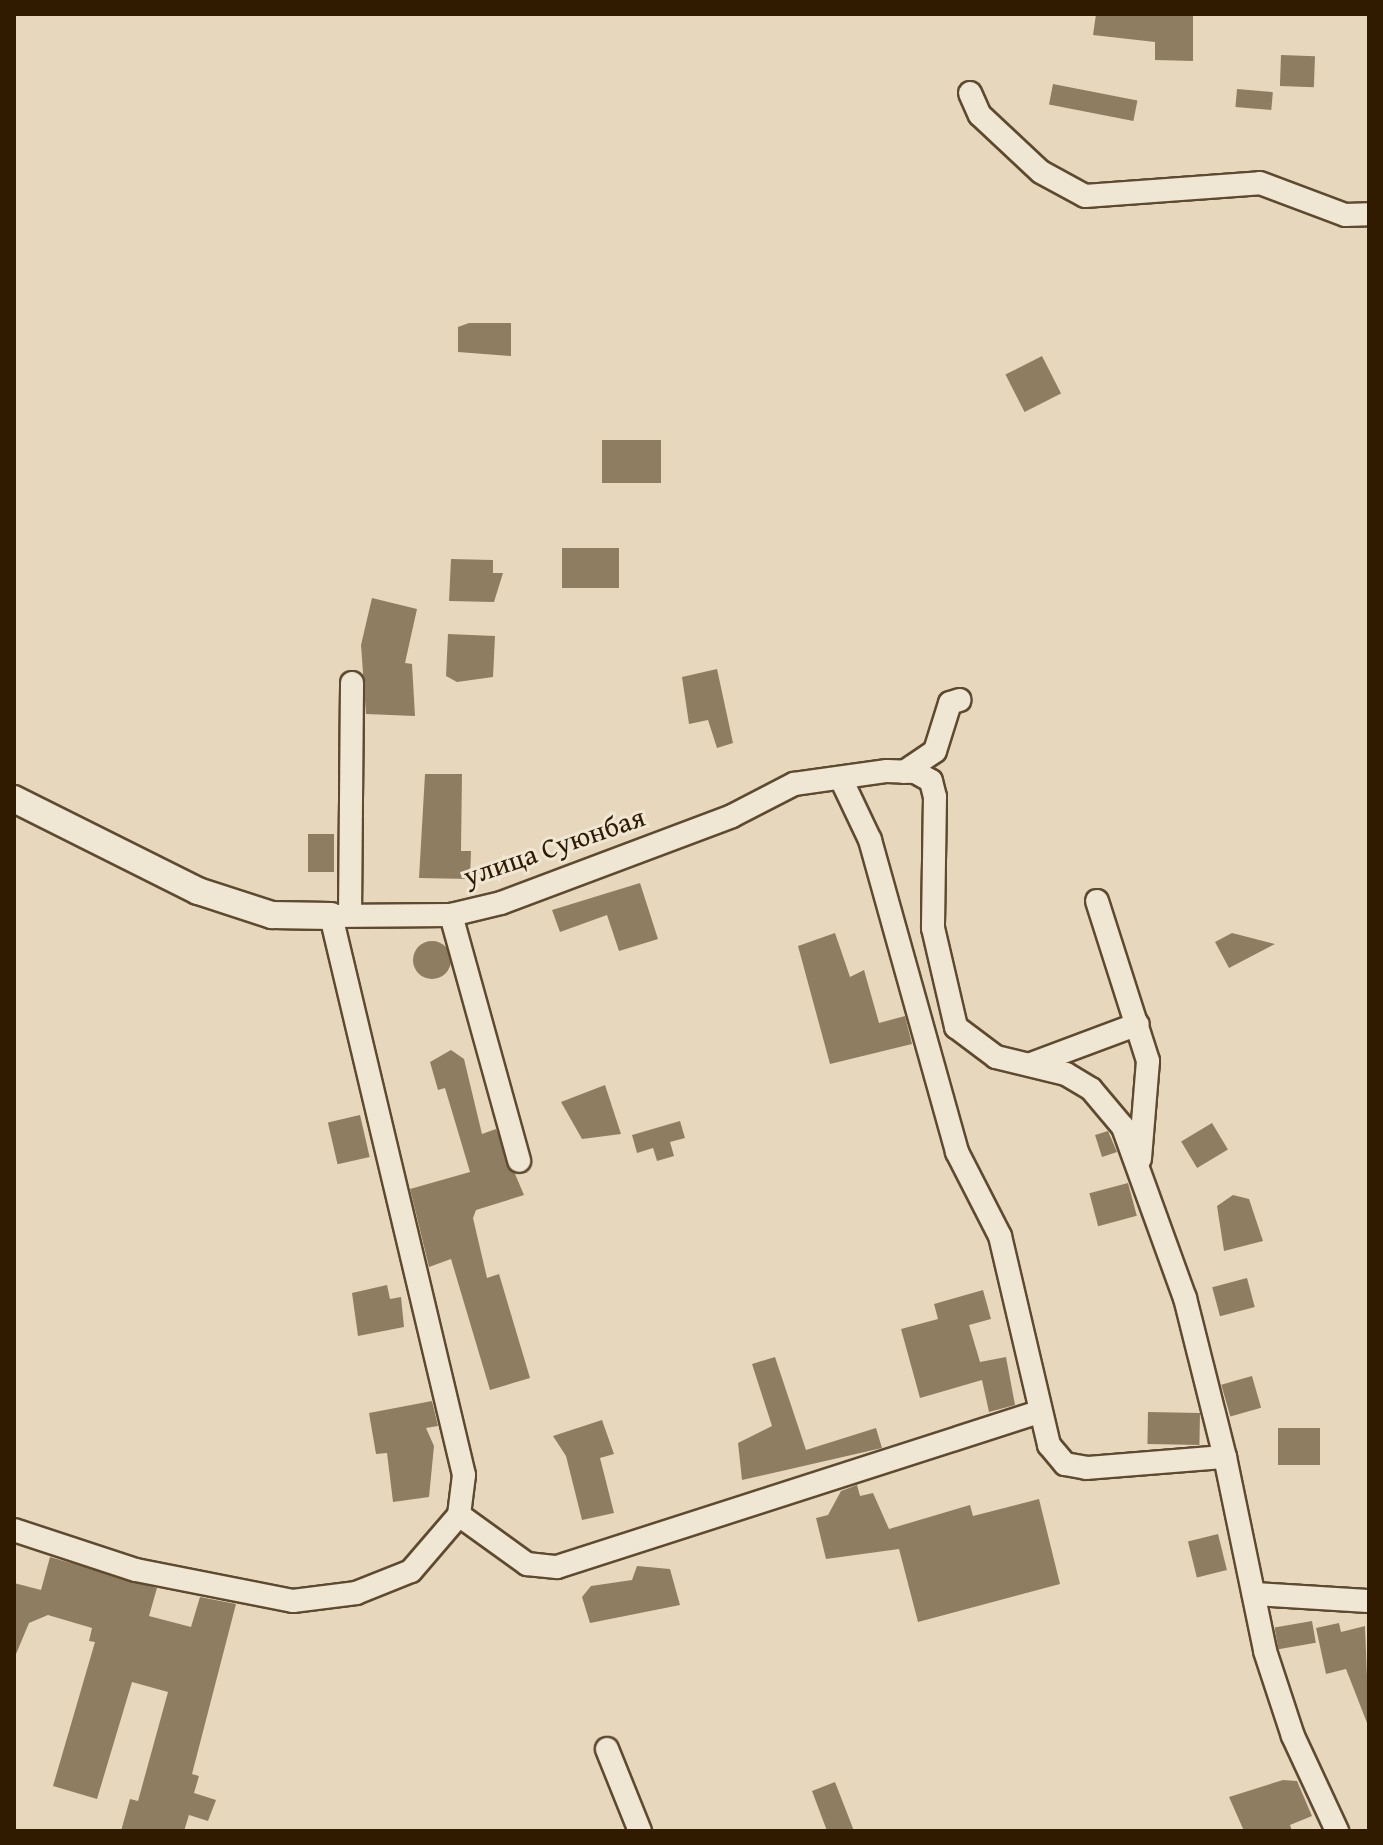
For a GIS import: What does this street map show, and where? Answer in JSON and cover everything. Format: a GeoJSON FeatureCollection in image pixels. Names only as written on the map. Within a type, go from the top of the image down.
{"type":"FeatureCollection","features":[{"type":"Feature","properties":{"kind":"street"},"geometry":{"type":"LineString","coordinates":[[970,93],[980,115],[1041,172],[1085,196],[1260,183],[1345,215],[1369,214]]}},
{"type":"Feature","properties":{"kind":"street"},"geometry":{"type":"LineString","coordinates":[[14,1530],[136,1570],[293,1601],[391,1581],[419,1562],[459,1515],[464,1475],[340,916],[352,683]]}},
{"type":"Feature","properties":{"kind":"street"},"geometry":{"type":"LineString","coordinates":[[960,700],[950,703],[935,751],[904,772],[842,781],[870,840],[957,1152],[1000,1236],[1039,1412],[1065,1464],[1225,1457]]}},
{"type":"Feature","properties":{"kind":"street"},"geometry":{"type":"LineString","coordinates":[[904,772],[931,781],[935,797],[933,928],[956,1027],[996,1057],[1028,1065],[1091,1089],[1123,1127],[1140,1163],[1225,1457],[1254,1594],[1293,1736],[1337,1831]]}},
{"type":"Feature","properties":{"kind":"street","name":"улица Суюнбая"},"geometry":{"type":"LineString","coordinates":[[14,799],[198,891],[272,915],[451,915],[732,816],[794,784],[842,781]]}},
{"type":"Feature","properties":{"kind":"street"},"geometry":{"type":"LineString","coordinates":[[1097,901],[1148,1061],[1140,1163]]}},
{"type":"Feature","properties":{"kind":"street"},"geometry":{"type":"LineString","coordinates":[[451,915],[519,1161]]}},
{"type":"Feature","properties":{"kind":"street"},"geometry":{"type":"LineString","coordinates":[[1028,1065],[1138,1024]]}},
{"type":"Feature","properties":{"kind":"street"},"geometry":{"type":"LineString","coordinates":[[459,1515],[527,1564],[557,1567],[1039,1412]]}},
{"type":"Feature","properties":{"kind":"street"},"geometry":{"type":"LineString","coordinates":[[1254,1594],[1369,1601]]}},
{"type":"Feature","properties":{"kind":"street"},"geometry":{"type":"LineString","coordinates":[[607,1749],[640,1831]]}},
{"type":"Feature","properties":{"kind":"building"},"geometry":{"type":"Polygon","coordinates":[[[1096,14],[1193,16],[1193,61],[1155,60],[1155,42],[1093,35],[1096,14]]]}},
{"type":"Feature","properties":{"kind":"building"},"geometry":{"type":"Polygon","coordinates":[[[1281,55],[1315,56],[1314,87],[1280,86],[1281,55]]]}},
{"type":"Feature","properties":{"kind":"building"},"geometry":{"type":"Polygon","coordinates":[[[1053,84],[1137,100],[1133,121],[1049,105],[1053,84]]]}},
{"type":"Feature","properties":{"kind":"building"},"geometry":{"type":"Polygon","coordinates":[[[1237,89],[1273,92],[1271,110],[1235,107],[1237,89]]]}},
{"type":"Feature","properties":{"kind":"building"},"geometry":{"type":"Polygon","coordinates":[[[469,323],[511,323],[511,356],[458,352],[458,327],[469,323]]]}},
{"type":"Feature","properties":{"kind":"building"},"geometry":{"type":"Polygon","coordinates":[[[1042,356],[1061,393],[1025,412],[1005,375],[1042,356]]]}},
{"type":"Feature","properties":{"kind":"building"},"geometry":{"type":"Polygon","coordinates":[[[602,440],[661,440],[661,483],[602,483],[602,440]]]}},
{"type":"Feature","properties":{"kind":"building"},"geometry":{"type":"Polygon","coordinates":[[[562,548],[619,548],[619,588],[562,588],[562,548]]]}},
{"type":"Feature","properties":{"kind":"building"},"geometry":{"type":"Polygon","coordinates":[[[451,559],[493,560],[493,573],[503,573],[494,602],[449,601],[451,559]]]}},
{"type":"Feature","properties":{"kind":"building"},"geometry":{"type":"Polygon","coordinates":[[[372,598],[417,609],[405,663],[412,664],[415,716],[366,714],[361,645],[372,598]]]}},
{"type":"Feature","properties":{"kind":"building"},"geometry":{"type":"Polygon","coordinates":[[[448,634],[495,636],[493,677],[457,682],[446,676],[448,634]]]}},
{"type":"Feature","properties":{"kind":"building"},"geometry":{"type":"Polygon","coordinates":[[[717,669],[733,743],[717,748],[708,720],[689,724],[682,677],[717,669]]]}},
{"type":"Feature","properties":{"kind":"building"},"geometry":{"type":"Polygon","coordinates":[[[425,774],[462,774],[461,851],[471,851],[470,879],[419,878],[425,774]]]}},
{"type":"Feature","properties":{"kind":"building"},"geometry":{"type":"Polygon","coordinates":[[[308,834],[334,834],[334,872],[308,872],[308,834]]]}},
{"type":"Feature","properties":{"kind":"building"},"geometry":{"type":"Polygon","coordinates":[[[640,883],[658,939],[619,951],[607,915],[560,932],[552,910],[640,883]]]}},
{"type":"Feature","properties":{"kind":"building"},"geometry":{"type":"Polygon","coordinates":[[[835,933],[850,977],[864,970],[879,1023],[905,1016],[912,1044],[830,1064],[798,946],[835,933]]]}},
{"type":"Feature","properties":{"kind":"building"},"geometry":{"type":"Polygon","coordinates":[[[1232,933],[1275,944],[1229,968],[1215,942],[1232,933]]]}},
{"type":"Feature","properties":{"kind":"building"},"geometry":{"type":"Polygon","coordinates":[[[432,941],[445,947],[451,960],[445,973],[432,979],[419,973],[413,960],[419,947],[432,941]]]}},
{"type":"Feature","properties":{"kind":"building"},"geometry":{"type":"Polygon","coordinates":[[[451,1050],[464,1059],[482,1134],[496,1129],[524,1195],[476,1210],[473,1218],[487,1278],[499,1274],[530,1378],[490,1390],[451,1259],[429,1267],[410,1189],[470,1172],[445,1088],[438,1090],[430,1062],[451,1050]]]}},
{"type":"Feature","properties":{"kind":"building"},"geometry":{"type":"Polygon","coordinates":[[[605,1085],[621,1134],[582,1139],[561,1102],[605,1085]]]}},
{"type":"Feature","properties":{"kind":"building"},"geometry":{"type":"Polygon","coordinates":[[[360,1115],[370,1157],[338,1164],[328,1122],[360,1115]]]}},
{"type":"Feature","properties":{"kind":"building"},"geometry":{"type":"Polygon","coordinates":[[[680,1121],[685,1138],[670,1142],[674,1156],[657,1161],[653,1148],[637,1153],[632,1135],[680,1121]]]}},
{"type":"Feature","properties":{"kind":"building"},"geometry":{"type":"Polygon","coordinates":[[[1212,1123],[1228,1150],[1197,1168],[1181,1142],[1212,1123]]]}},
{"type":"Feature","properties":{"kind":"building"},"geometry":{"type":"Polygon","coordinates":[[[1108,1131],[1117,1152],[1102,1157],[1095,1135],[1108,1131]]]}},
{"type":"Feature","properties":{"kind":"building"},"geometry":{"type":"Polygon","coordinates":[[[1128,1183],[1137,1216],[1098,1226],[1089,1193],[1128,1183]]]}},
{"type":"Feature","properties":{"kind":"building"},"geometry":{"type":"Polygon","coordinates":[[[1233,1195],[1249,1199],[1263,1241],[1224,1251],[1217,1206],[1233,1195]]]}},
{"type":"Feature","properties":{"kind":"building"},"geometry":{"type":"Polygon","coordinates":[[[1247,1278],[1255,1307],[1220,1316],[1212,1287],[1247,1278]]]}},
{"type":"Feature","properties":{"kind":"building"},"geometry":{"type":"Polygon","coordinates":[[[387,1285],[390,1299],[401,1297],[404,1327],[358,1336],[352,1293],[387,1285]]]}},
{"type":"Feature","properties":{"kind":"building"},"geometry":{"type":"Polygon","coordinates":[[[983,1290],[991,1319],[969,1325],[980,1362],[1006,1357],[1015,1405],[989,1412],[982,1380],[920,1398],[901,1329],[938,1319],[934,1304],[983,1290]]]}},
{"type":"Feature","properties":{"kind":"building"},"geometry":{"type":"Polygon","coordinates":[[[775,1357],[806,1450],[876,1428],[882,1448],[742,1480],[738,1443],[772,1426],[752,1364],[775,1357]]]}},
{"type":"Feature","properties":{"kind":"building"},"geometry":{"type":"Polygon","coordinates":[[[1252,1376],[1261,1408],[1230,1417],[1221,1385],[1252,1376]]]}},
{"type":"Feature","properties":{"kind":"building"},"geometry":{"type":"Polygon","coordinates":[[[432,1401],[438,1426],[426,1428],[434,1446],[429,1497],[393,1502],[387,1453],[376,1454],[369,1413],[432,1401]]]}},
{"type":"Feature","properties":{"kind":"building"},"geometry":{"type":"Polygon","coordinates":[[[1148,1412],[1200,1413],[1199,1445],[1147,1444],[1148,1412]]]}},
{"type":"Feature","properties":{"kind":"building"},"geometry":{"type":"Polygon","coordinates":[[[602,1420],[614,1454],[600,1458],[614,1513],[582,1520],[566,1456],[553,1436],[602,1420]]]}},
{"type":"Feature","properties":{"kind":"building"},"geometry":{"type":"Polygon","coordinates":[[[1278,1428],[1320,1428],[1320,1465],[1278,1465],[1278,1428]]]}},
{"type":"Feature","properties":{"kind":"building"},"geometry":{"type":"Polygon","coordinates":[[[857,1485],[860,1496],[873,1493],[889,1529],[970,1505],[973,1516],[1039,1499],[1060,1584],[918,1622],[899,1549],[826,1559],[816,1518],[828,1515],[841,1491],[857,1485]]]}},
{"type":"Feature","properties":{"kind":"building"},"geometry":{"type":"Polygon","coordinates":[[[1218,1534],[1227,1570],[1197,1577],[1188,1541],[1218,1534]]]}},
{"type":"Feature","properties":{"kind":"building"},"geometry":{"type":"Polygon","coordinates":[[[50,1557],[157,1588],[149,1616],[191,1627],[200,1597],[236,1604],[192,1774],[199,1776],[194,1793],[216,1800],[208,1821],[189,1815],[184,1831],[121,1831],[130,1799],[138,1801],[168,1692],[132,1682],[97,1799],[53,1786],[95,1642],[89,1641],[92,1628],[48,1615],[29,1623],[14,1659],[14,1583],[41,1590],[50,1557]]]}},
{"type":"Feature","properties":{"kind":"building"},"geometry":{"type":"Polygon","coordinates":[[[637,1566],[670,1569],[680,1605],[590,1623],[582,1597],[591,1586],[632,1580],[637,1566]]]}},
{"type":"Feature","properties":{"kind":"building"},"geometry":{"type":"Polygon","coordinates":[[[1312,1621],[1316,1643],[1278,1649],[1275,1628],[1312,1621]]]}},
{"type":"Feature","properties":{"kind":"building"},"geometry":{"type":"Polygon","coordinates":[[[1339,1623],[1341,1632],[1365,1626],[1369,1728],[1346,1669],[1326,1674],[1316,1628],[1339,1623]]]}},
{"type":"Feature","properties":{"kind":"building"},"geometry":{"type":"Polygon","coordinates":[[[1283,1780],[1297,1781],[1312,1816],[1290,1825],[1292,1831],[1244,1831],[1229,1797],[1283,1780]]]}},
{"type":"Feature","properties":{"kind":"building"},"geometry":{"type":"Polygon","coordinates":[[[835,1782],[854,1831],[827,1831],[812,1791],[835,1782]]]}}]}
